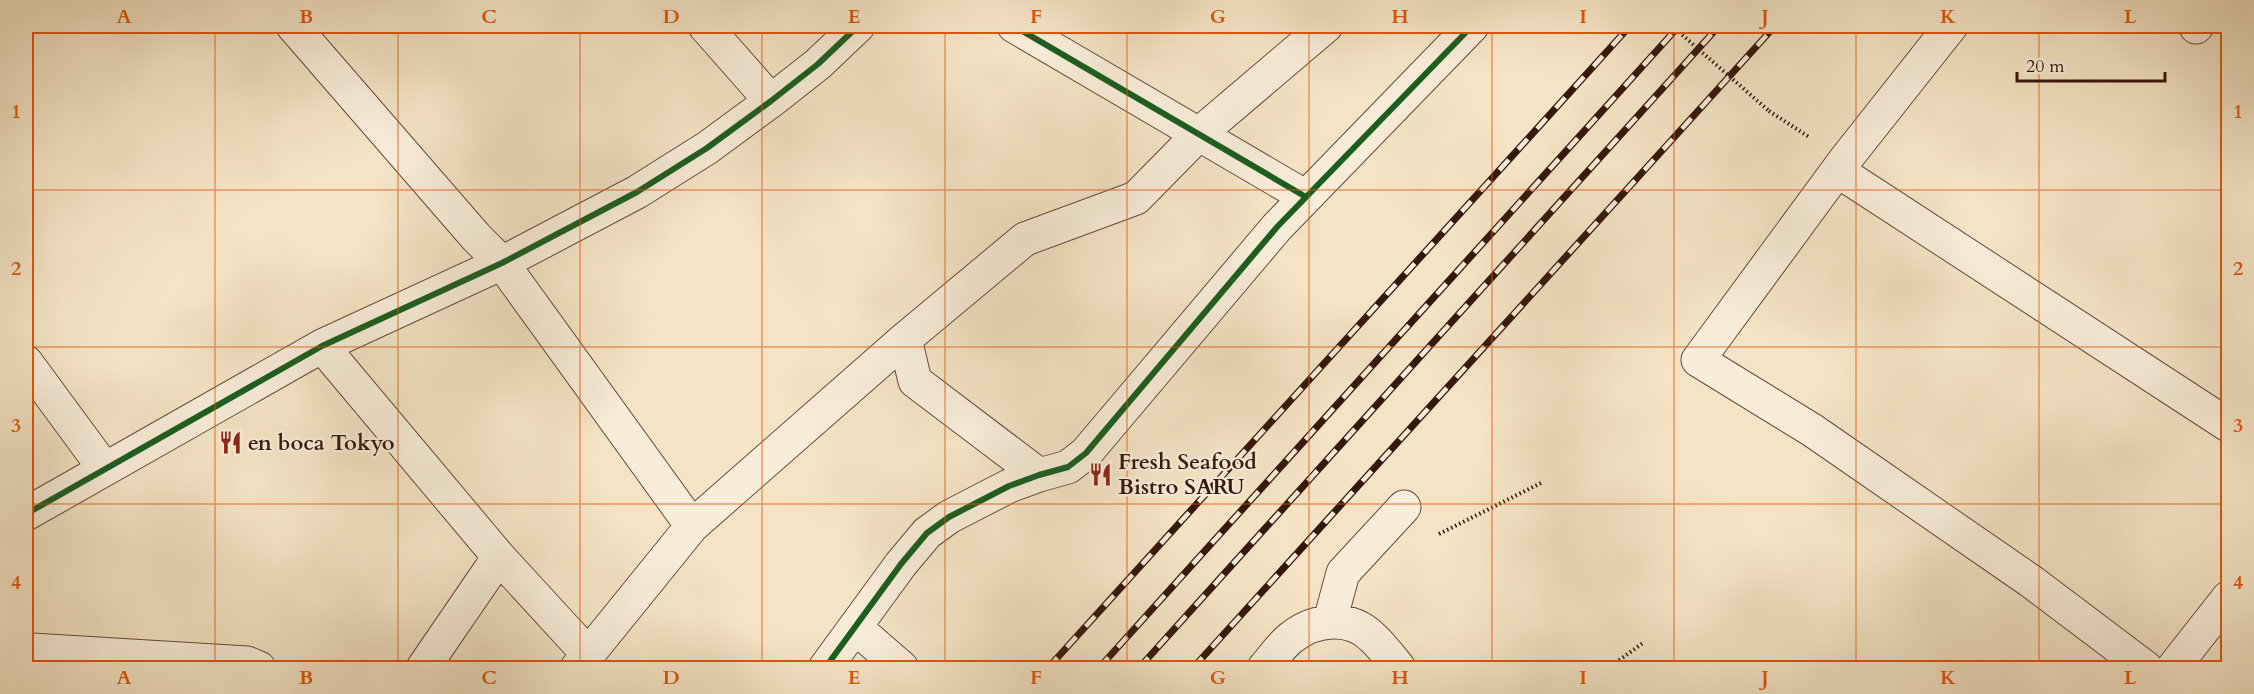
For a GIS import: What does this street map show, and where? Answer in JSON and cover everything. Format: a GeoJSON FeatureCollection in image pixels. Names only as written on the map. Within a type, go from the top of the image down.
{"type":"FeatureCollection","features":[{"type":"Feature","properties":{"kind":"street"},"geometry":{"type":"LineString","coordinates":[[293,26],[476,237],[502,262],[692,526]]}},
{"type":"Feature","properties":{"kind":"street"},"geometry":{"type":"LineString","coordinates":[[705,26],[771,101]]}},
{"type":"Feature","properties":{"kind":"street"},"geometry":{"type":"LineString","coordinates":[[26,514],[322,346],[502,262],[637,192],[707,148],[771,101],[818,64],[858,26]]}},
{"type":"Feature","properties":{"kind":"street"},"geometry":{"type":"LineString","coordinates":[[1014,26],[1306,197]]}},
{"type":"Feature","properties":{"kind":"street"},"geometry":{"type":"LineString","coordinates":[[322,346],[583,661],[692,526],[905,339],[1025,239],[1136,198],[1199,134],[1326,26]]}},
{"type":"Feature","properties":{"kind":"street"},"geometry":{"type":"LineString","coordinates":[[825,669],[902,564],[927,534],[950,517],[1009,486],[1068,467],[1086,453],[1277,227],[1472,26]]}},
{"type":"Feature","properties":{"kind":"street"},"geometry":{"type":"LineString","coordinates":[[1951,26],[1838,171],[1698,360],[1812,430],[2023,575],[2146,669]]}},
{"type":"Feature","properties":{"kind":"street"},"geometry":{"type":"LineString","coordinates":[[1838,171],[2229,425]]}},
{"type":"Feature","properties":{"kind":"street"},"geometry":{"type":"LineString","coordinates":[[905,339],[915,381],[1039,475]]}},
{"type":"Feature","properties":{"kind":"street"},"geometry":{"type":"LineString","coordinates":[[26,362],[104,468]]}},
{"type":"Feature","properties":{"kind":"street"},"geometry":{"type":"LineString","coordinates":[[1330,621],[1343,573],[1404,507]]}},
{"type":"Feature","properties":{"kind":"street"},"geometry":{"type":"LineString","coordinates":[[423,669],[499,557]]}},
{"type":"Feature","properties":{"kind":"street"},"geometry":{"type":"LineString","coordinates":[[2173,669],[2226,606]]}},
{"type":"Feature","properties":{"kind":"street"},"geometry":{"type":"LineString","coordinates":[[1264,669],[1290,638],[1312,624],[1330,621],[1353,625],[1371,635],[1392,666]]}},
{"type":"Feature","properties":{"kind":"street"},"geometry":{"type":"LineString","coordinates":[[856,628],[902,669]]}},
{"type":"Feature","properties":{"kind":"street"},"geometry":{"type":"LineString","coordinates":[[26,658],[32,650],[247,663],[259,669]]}},
{"type":"Feature","properties":{"kind":"path"},"geometry":{"type":"LineString","coordinates":[[1672,26],[1769,111]]}},
{"type":"Feature","properties":{"kind":"path"},"geometry":{"type":"LineString","coordinates":[[1404,507],[1423,542],[1541,483]]}},
{"type":"Feature","properties":{"kind":"path"},"geometry":{"type":"LineString","coordinates":[[1608,669],[1643,642]]}},
{"type":"Feature","properties":{"kind":"railway"},"geometry":{"type":"LineString","coordinates":[[1048,668],[1630,26]]}},
{"type":"Feature","properties":{"kind":"railway"},"geometry":{"type":"LineString","coordinates":[[1099,668],[1679,26]]}},
{"type":"Feature","properties":{"kind":"railway"},"geometry":{"type":"LineString","coordinates":[[1139,668],[1719,26]]}},
{"type":"Feature","properties":{"kind":"railway"},"geometry":{"type":"LineString","coordinates":[[1193,668],[1775,26]]}},
{"type":"Feature","properties":{"kind":"cycle path"},"geometry":{"type":"LineString","coordinates":[[26,514],[322,346],[502,263],[637,192],[707,148],[771,101],[818,64],[858,26]]}},
{"type":"Feature","properties":{"kind":"cycle path"},"geometry":{"type":"LineString","coordinates":[[1014,26],[1306,197]]}},
{"type":"Feature","properties":{"kind":"cycle path"},"geometry":{"type":"LineString","coordinates":[[825,668],[901,564],[927,533],[949,517],[1009,486],[1068,467],[1086,453],[1277,227],[1472,26]]}},
{"type":"Feature","properties":{"kind":"place","name":"en boca Tokyo"},"geometry":{"type":"Point","coordinates":[230,442]}},
{"type":"Feature","properties":{"kind":"place","name":"Fresh Seafood Bistro SARU"},"geometry":{"type":"Point","coordinates":[1100,474]}}]}
